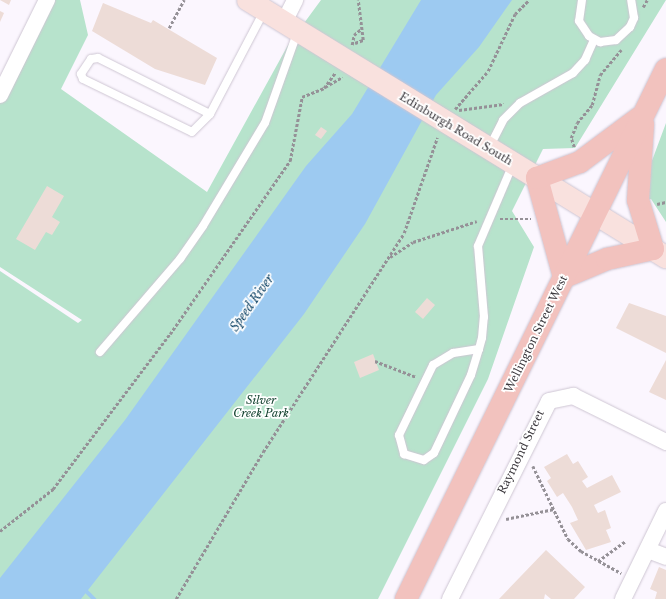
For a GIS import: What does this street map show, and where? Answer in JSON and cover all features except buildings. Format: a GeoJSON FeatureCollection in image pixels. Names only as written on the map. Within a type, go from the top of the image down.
{"type":"FeatureCollection","features":[{"type":"Feature","properties":{"kind":"main road","name":"Edinburgh Road South"},"geometry":{"type":"LineString","coordinates":[[257,4],[291,26],[347,58],[371,77],[430,114],[536,178],[596,211],[659,253]]}},
{"type":"Feature","properties":{"kind":"main road","name":"Wellington Street West"},"geometry":{"type":"LineString","coordinates":[[406,599],[666,69]]}},
{"type":"Feature","properties":{"kind":"main road"},"geometry":{"type":"LineString","coordinates":[[644,115],[638,200],[659,253],[607,258],[564,277],[536,178],[580,162],[644,115]]}},
{"type":"Feature","properties":{"kind":"street"},"geometry":{"type":"LineString","coordinates":[[0,95],[47,0]]}},
{"type":"Feature","properties":{"kind":"street"},"geometry":{"type":"LineString","coordinates":[[291,26],[295,0]]}},
{"type":"Feature","properties":{"kind":"street","name":"Raymond Street"},"geometry":{"type":"LineString","coordinates":[[450,599],[525,445],[549,401],[565,396],[666,442]]}},
{"type":"Feature","properties":{"kind":"street"},"geometry":{"type":"LineString","coordinates":[[623,599],[666,511]]}},
{"type":"Feature","properties":{"kind":"street"},"geometry":{"type":"LineString","coordinates":[[648,550],[666,557]]}},
{"type":"Feature","properties":{"kind":"lane"},"geometry":{"type":"LineString","coordinates":[[582,0],[579,21],[594,40],[607,41],[624,34],[634,18],[631,0]]}},
{"type":"Feature","properties":{"kind":"lane"},"geometry":{"type":"LineString","coordinates":[[210,114],[98,58],[91,59],[81,74],[82,79],[186,132],[192,132],[210,114],[257,4]]}},
{"type":"Feature","properties":{"kind":"lane"},"geometry":{"type":"LineString","coordinates":[[100,352],[180,259],[203,226],[265,123],[291,26]]}},
{"type":"Feature","properties":{"kind":"lane"},"geometry":{"type":"LineString","coordinates":[[488,149],[504,120],[520,103],[573,73],[585,60],[594,40]]}},
{"type":"Feature","properties":{"kind":"lane"},"geometry":{"type":"LineString","coordinates":[[479,349],[440,359],[425,380],[399,440],[404,454],[424,460],[434,453],[467,387],[479,349],[484,317],[478,246],[513,164]]}},
{"type":"Feature","properties":{"kind":"path"},"geometry":{"type":"LineString","coordinates":[[169,28],[184,0]]}},
{"type":"Feature","properties":{"kind":"path"},"geometry":{"type":"LineString","coordinates":[[324,88],[363,40],[358,0]]}},
{"type":"Feature","properties":{"kind":"path"},"geometry":{"type":"LineString","coordinates":[[520,103],[453,111],[488,71],[515,14],[529,0]]}},
{"type":"Feature","properties":{"kind":"path"},"geometry":{"type":"LineString","coordinates":[[576,152],[570,138],[577,122],[592,105],[600,76],[625,46]]}},
{"type":"Feature","properties":{"kind":"path"},"geometry":{"type":"LineString","coordinates":[[0,531],[53,489],[170,334],[290,161],[302,97],[339,82],[347,58]]}},
{"type":"Feature","properties":{"kind":"path"},"geometry":{"type":"LineString","coordinates":[[176,599],[263,452],[389,258],[413,211],[437,138]]}},
{"type":"Feature","properties":{"kind":"path"},"geometry":{"type":"LineString","coordinates":[[389,258],[413,242],[450,227],[488,220],[537,220]]}},
{"type":"Feature","properties":{"kind":"path"},"geometry":{"type":"LineString","coordinates":[[375,361],[425,380]]}},
{"type":"Feature","properties":{"kind":"path"},"geometry":{"type":"LineString","coordinates":[[525,445],[568,539],[598,561],[633,579]]}},
{"type":"Feature","properties":{"kind":"path"},"geometry":{"type":"LineString","coordinates":[[500,521],[554,508]]}},
{"type":"Feature","properties":{"kind":"path"},"geometry":{"type":"LineString","coordinates":[[598,561],[626,542]]}},
{"type":"Feature","properties":{"kind":"green space","name":"Silver Creek Park"},"geometry":{"type":"Polygon","coordinates":[[[46,0],[80,0],[88,35],[61,89],[207,192],[288,45],[321,0],[666,0],[575,148],[543,149],[512,211],[534,247],[488,379],[378,599],[0,599],[0,271],[78,323],[82,320],[0,267],[0,86],[46,0]]]}},
{"type":"Feature","properties":{"kind":"green space"},"geometry":{"type":"Polygon","coordinates":[[[666,123],[666,222],[651,199],[647,200],[650,166],[666,123]]]}},
{"type":"Feature","properties":{"kind":"water","name":"Speed River"},"geometry":{"type":"Polygon","coordinates":[[[421,0],[512,0],[479,47],[436,95],[365,224],[304,314],[81,599],[0,599],[0,578],[125,420],[306,166],[352,114],[421,0]]]}},
{"type":"Feature","properties":{"kind":"waterway"},"geometry":{"type":"LineString","coordinates":[[83,588],[94,599]]}}]}
